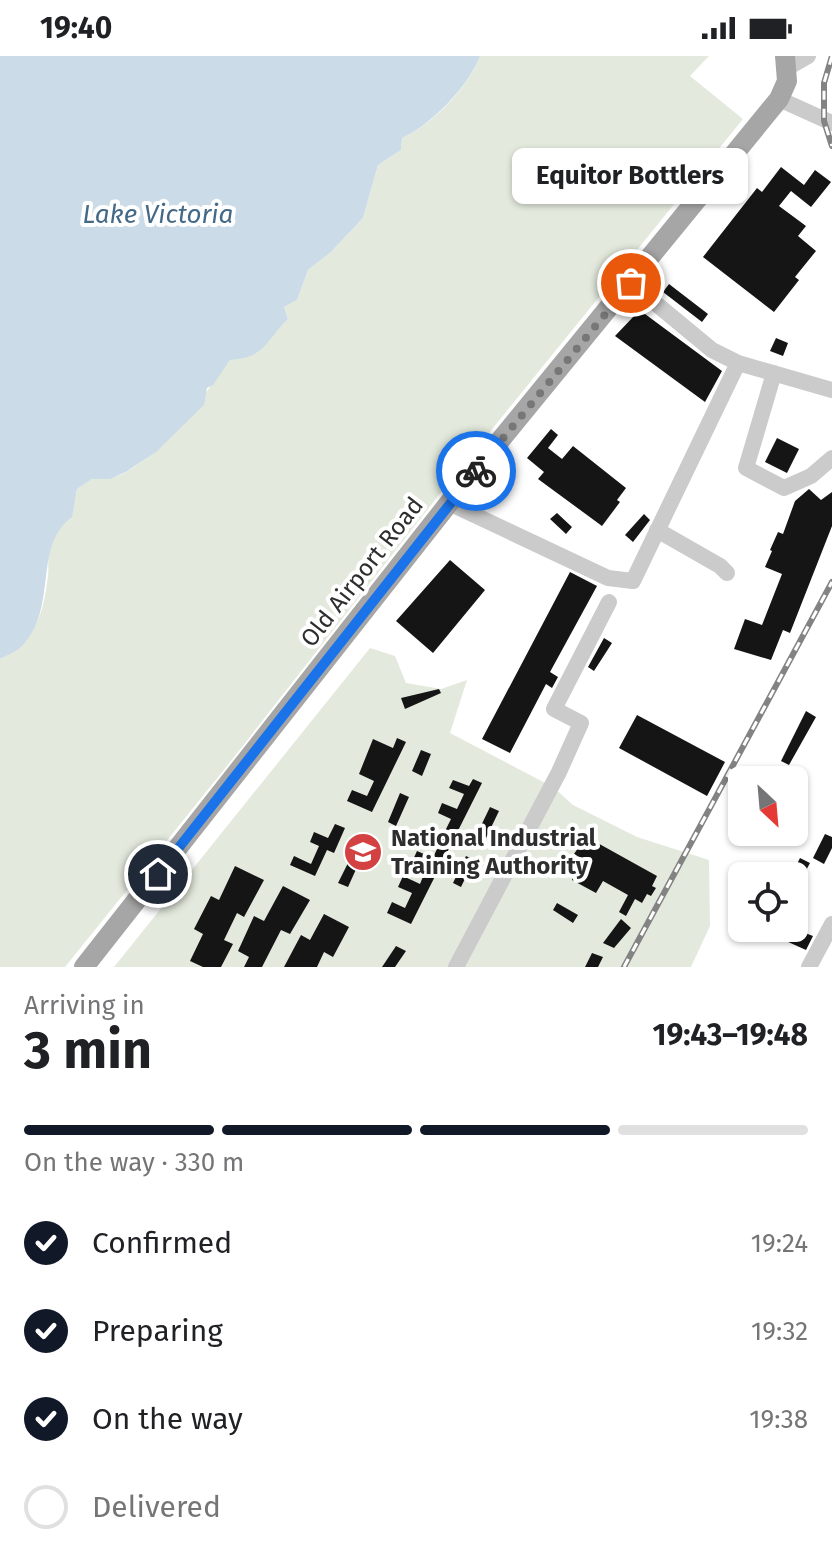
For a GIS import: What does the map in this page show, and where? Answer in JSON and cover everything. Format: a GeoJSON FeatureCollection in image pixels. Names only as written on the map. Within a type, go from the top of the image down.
{"type":"FeatureCollection","features":[{"type":"Feature","properties":{"kind":"main road","name":"Old Airport Road"},"geometry":{"type":"LineString","coordinates":[[84,967],[449,503],[779,99],[787,81],[786,62]]}},
{"type":"Feature","properties":{"kind":"street"},"geometry":{"type":"LineString","coordinates":[[786,62],[808,56]]}},
{"type":"Feature","properties":{"kind":"street"},"geometry":{"type":"LineString","coordinates":[[779,99],[832,123]]}},
{"type":"Feature","properties":{"kind":"street"},"geometry":{"type":"LineString","coordinates":[[631,283],[712,350],[738,363],[832,390]]}},
{"type":"Feature","properties":{"kind":"street"},"geometry":{"type":"LineString","coordinates":[[449,503],[608,578],[633,581],[738,363]]}},
{"type":"Feature","properties":{"kind":"street"},"geometry":{"type":"LineString","coordinates":[[774,373],[746,468],[784,488],[811,476],[832,458]]}},
{"type":"Feature","properties":{"kind":"street"},"geometry":{"type":"LineString","coordinates":[[657,530],[727,573]]}},
{"type":"Feature","properties":{"kind":"street"},"geometry":{"type":"LineString","coordinates":[[456,967],[559,772],[581,723],[554,709],[609,602]]}},
{"type":"Feature","properties":{"kind":"street"},"geometry":{"type":"LineString","coordinates":[[809,967],[832,924]]}},
{"type":"Feature","properties":{"kind":"shaded area"},"geometry":{"type":"Polygon","coordinates":[[[480,56],[709,56],[690,76],[743,119],[442,491],[65,967],[0,967],[0,659],[22,643],[36,625],[46,590],[50,545],[73,505],[77,489],[91,480],[119,476],[140,464],[182,423],[230,360],[251,355],[264,346],[288,319],[284,307],[297,300],[308,270],[331,252],[363,218],[378,165],[401,150],[402,138],[426,124],[448,104],[467,80],[480,56]]]}},
{"type":"Feature","properties":{"kind":"shaded area","name":"National Industrial Training Authority"},"geometry":{"type":"Polygon","coordinates":[[[370,648],[395,656],[406,683],[441,689],[467,680],[450,733],[553,787],[573,805],[637,837],[709,860],[710,926],[691,967],[114,967],[370,648]]]}},
{"type":"Feature","properties":{"kind":"water","name":"Lake Victoria"},"geometry":{"type":"Polygon","coordinates":[[[0,56],[480,56],[467,80],[448,103],[425,124],[402,138],[401,150],[378,165],[363,218],[331,252],[308,270],[297,300],[284,307],[288,319],[264,347],[259,352],[230,360],[213,385],[207,388],[204,405],[156,452],[126,472],[110,479],[92,479],[77,489],[72,517],[60,529],[53,544],[40,614],[33,631],[20,648],[0,659],[0,56]]]}},
{"type":"Feature","properties":{"kind":"building"},"geometry":{"type":"Polygon","coordinates":[[[781,167],[804,185],[815,170],[831,182],[811,207],[791,191],[779,206],[806,226],[798,236],[816,251],[795,277],[799,280],[774,312],[703,257],[757,188],[762,192],[781,167]]]}},
{"type":"Feature","properties":{"kind":"building"},"geometry":{"type":"Polygon","coordinates":[[[669,284],[708,314],[702,322],[663,292],[669,284]]]}},
{"type":"Feature","properties":{"kind":"building"},"geometry":{"type":"Polygon","coordinates":[[[645,314],[722,371],[705,402],[615,336],[635,315],[645,314]]]}},
{"type":"Feature","properties":{"kind":"building"},"geometry":{"type":"Polygon","coordinates":[[[776,338],[788,343],[783,356],[770,351],[776,338]]]}},
{"type":"Feature","properties":{"kind":"building"},"geometry":{"type":"Polygon","coordinates":[[[551,429],[558,435],[548,448],[562,459],[573,446],[626,488],[617,500],[620,502],[602,526],[538,479],[544,472],[527,458],[551,429]]]}},
{"type":"Feature","properties":{"kind":"building"},"geometry":{"type":"Polygon","coordinates":[[[777,438],[799,449],[787,473],[765,462],[777,438]]]}},
{"type":"Feature","properties":{"kind":"building"},"geometry":{"type":"Polygon","coordinates":[[[809,489],[821,500],[832,492],[832,526],[790,633],[783,630],[771,660],[734,649],[745,619],[762,625],[782,574],[765,567],[770,550],[778,532],[783,534],[795,501],[809,489]]]}},
{"type":"Feature","properties":{"kind":"building"},"geometry":{"type":"Polygon","coordinates":[[[557,513],[572,527],[566,534],[550,519],[557,513]]]}},
{"type":"Feature","properties":{"kind":"building"},"geometry":{"type":"Polygon","coordinates":[[[644,514],[650,520],[633,542],[625,535],[644,514]]]}},
{"type":"Feature","properties":{"kind":"building"},"geometry":{"type":"Polygon","coordinates":[[[450,560],[485,590],[433,653],[396,621],[450,560]]]}},
{"type":"Feature","properties":{"kind":"building"},"geometry":{"type":"Polygon","coordinates":[[[570,572],[597,586],[550,672],[558,677],[552,688],[546,684],[510,753],[482,739],[570,572]]]}},
{"type":"Feature","properties":{"kind":"building"},"geometry":{"type":"Polygon","coordinates":[[[604,638],[612,643],[594,671],[588,667],[604,638]]]}},
{"type":"Feature","properties":{"kind":"building"},"geometry":{"type":"Polygon","coordinates":[[[439,689],[441,693],[405,709],[401,698],[439,689]]]}},
{"type":"Feature","properties":{"kind":"building"},"geometry":{"type":"Polygon","coordinates":[[[806,711],[816,717],[789,765],[781,761],[806,711]]]}},
{"type":"Feature","properties":{"kind":"building"},"geometry":{"type":"Polygon","coordinates":[[[637,715],[725,762],[707,796],[619,748],[637,715]]]}},
{"type":"Feature","properties":{"kind":"building"},"geometry":{"type":"Polygon","coordinates":[[[397,738],[406,742],[372,812],[347,801],[352,790],[367,796],[374,781],[359,774],[373,739],[393,748],[397,738]]]}},
{"type":"Feature","properties":{"kind":"building"},"geometry":{"type":"Polygon","coordinates":[[[421,750],[431,754],[422,776],[412,771],[421,750]]]}},
{"type":"Feature","properties":{"kind":"building"},"geometry":{"type":"Polygon","coordinates":[[[473,779],[482,783],[411,924],[387,913],[392,902],[405,908],[412,893],[398,887],[403,876],[420,884],[426,869],[412,862],[417,851],[433,858],[439,844],[424,838],[429,827],[444,833],[451,819],[438,813],[442,803],[457,809],[464,794],[449,788],[453,780],[469,786],[473,779]]]}},
{"type":"Feature","properties":{"kind":"building"},"geometry":{"type":"Polygon","coordinates":[[[400,793],[409,797],[396,826],[388,822],[400,793]]]}},
{"type":"Feature","properties":{"kind":"building"},"geometry":{"type":"Polygon","coordinates":[[[490,807],[499,811],[486,838],[477,834],[490,807]]]}},
{"type":"Feature","properties":{"kind":"building"},"geometry":{"type":"Polygon","coordinates":[[[335,824],[345,828],[334,853],[327,850],[315,876],[290,865],[294,856],[311,864],[319,846],[310,842],[314,832],[328,838],[335,824]]]}},
{"type":"Feature","properties":{"kind":"building"},"geometry":{"type":"Polygon","coordinates":[[[825,834],[832,837],[832,848],[824,864],[813,858],[825,834]]]}},
{"type":"Feature","properties":{"kind":"building"},"geometry":{"type":"Polygon","coordinates":[[[594,841],[657,876],[652,886],[656,888],[651,896],[647,894],[642,903],[635,899],[626,916],[619,912],[628,895],[603,881],[596,893],[572,880],[583,859],[574,854],[580,845],[589,850],[594,841]]]}},
{"type":"Feature","properties":{"kind":"building"},"geometry":{"type":"Polygon","coordinates":[[[466,856],[474,860],[461,887],[453,883],[466,856]]]}},
{"type":"Feature","properties":{"kind":"building"},"geometry":{"type":"Polygon","coordinates":[[[349,861],[358,865],[348,887],[338,883],[349,861]]]}},
{"type":"Feature","properties":{"kind":"building"},"geometry":{"type":"Polygon","coordinates":[[[235,866],[264,880],[244,917],[237,913],[224,940],[233,944],[221,967],[203,967],[190,961],[203,934],[194,929],[211,896],[219,900],[235,866]]]}},
{"type":"Feature","properties":{"kind":"building"},"geometry":{"type":"Polygon","coordinates":[[[283,886],[310,900],[290,934],[281,930],[262,967],[244,967],[249,957],[238,951],[254,916],[264,921],[283,886]]]}},
{"type":"Feature","properties":{"kind":"building"},"geometry":{"type":"Polygon","coordinates":[[[557,903],[578,915],[573,923],[553,910],[557,903]]]}},
{"type":"Feature","properties":{"kind":"building"},"geometry":{"type":"Polygon","coordinates":[[[324,914],[349,927],[333,957],[324,952],[317,967],[284,967],[301,935],[310,940],[324,914]]]}},
{"type":"Feature","properties":{"kind":"building"},"geometry":{"type":"Polygon","coordinates":[[[621,919],[631,928],[614,948],[603,943],[621,919]]]}},
{"type":"Feature","properties":{"kind":"building"},"geometry":{"type":"Polygon","coordinates":[[[808,934],[813,936],[806,950],[788,942],[808,942],[808,934]]]}},
{"type":"Feature","properties":{"kind":"building"},"geometry":{"type":"Polygon","coordinates":[[[396,946],[406,951],[395,967],[382,967],[396,946]]]}},
{"type":"Feature","properties":{"kind":"building"},"geometry":{"type":"Polygon","coordinates":[[[592,953],[603,957],[598,967],[585,967],[592,953]]]}},
{"type":"Feature","properties":{"kind":"railway"},"geometry":{"type":"LineString","coordinates":[[832,56],[824,83],[824,121],[832,146]]}},
{"type":"Feature","properties":{"kind":"railway"},"geometry":{"type":"LineString","coordinates":[[624,967],[832,582]]}},
{"type":"Feature","properties":{"kind":"way so far"},"geometry":{"type":"LineString","coordinates":[[476,471],[631,283]]}},
{"type":"Feature","properties":{"kind":"place","name":"Equitor Bottlers"},"geometry":{"type":"Point","coordinates":[631,283]}},
{"type":"Feature","properties":{"kind":"place","name":"National Industrial Training Authority"},"geometry":{"type":"Point","coordinates":[363,852]}},
{"type":"Feature","properties":{"kind":"route"},"geometry":{"type":"LineString","coordinates":[[158,874],[476,471]]}}]}
